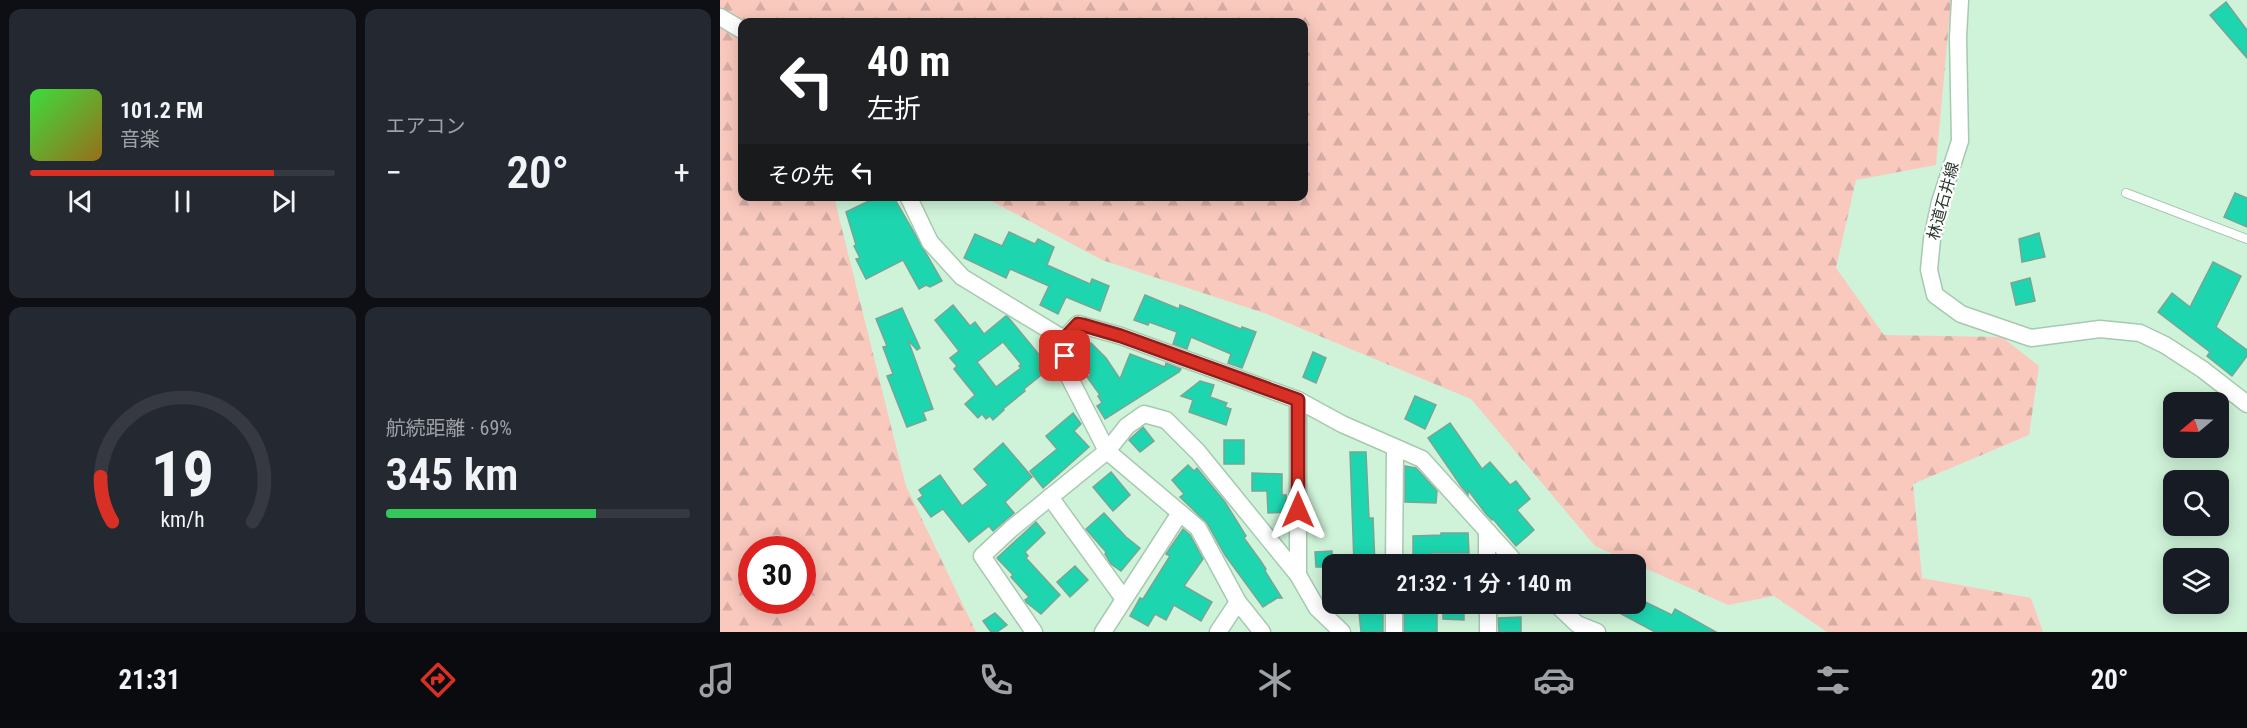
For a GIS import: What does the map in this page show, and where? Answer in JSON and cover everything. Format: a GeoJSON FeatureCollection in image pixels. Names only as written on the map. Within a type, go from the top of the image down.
{"type":"FeatureCollection","features":[{"type":"Feature","properties":{"kind":"street","name":"林道石井線"},"geometry":{"type":"LineString","coordinates":[[1960,0],[1958,36],[1960,141],[1940,202],[1932,239],[1929,270],[1935,295],[1960,314],[2031,338],[2100,329],[2140,333],[2165,345],[2202,369],[2247,404]]}},
{"type":"Feature","properties":{"kind":"street"},"geometry":{"type":"LineString","coordinates":[[720,17],[738,28]]}},
{"type":"Feature","properties":{"kind":"street"},"geometry":{"type":"LineString","coordinates":[[910,201],[930,242],[962,277],[1064,339]]}},
{"type":"Feature","properties":{"kind":"street"},"geometry":{"type":"LineString","coordinates":[[1262,632],[1238,602],[1198,528],[1107,451],[1067,373],[1064,339],[1078,324],[1121,336],[1298,400],[1342,424],[1422,459],[1507,554]]}},
{"type":"Feature","properties":{"kind":"street"},"geometry":{"type":"LineString","coordinates":[[1298,400],[1298,575]]}},
{"type":"Feature","properties":{"kind":"street"},"geometry":{"type":"LineString","coordinates":[[1034,632],[982,556],[1107,451],[1127,426],[1144,414],[1166,420],[1198,452],[1298,575],[1317,608],[1342,632]]}},
{"type":"Feature","properties":{"kind":"street"},"geometry":{"type":"LineString","coordinates":[[1394,554],[1395,449]]}},
{"type":"Feature","properties":{"kind":"street"},"geometry":{"type":"LineString","coordinates":[[1050,497],[1124,599]]}},
{"type":"Feature","properties":{"kind":"street"},"geometry":{"type":"LineString","coordinates":[[1103,632],[1180,513]]}},
{"type":"Feature","properties":{"kind":"street"},"geometry":{"type":"LineString","coordinates":[[1487,533],[1487,554]]}},
{"type":"Feature","properties":{"kind":"street"},"geometry":{"type":"LineString","coordinates":[[1218,632],[1238,602]]}},
{"type":"Feature","properties":{"kind":"street"},"geometry":{"type":"LineString","coordinates":[[1394,614],[1394,632]]}},
{"type":"Feature","properties":{"kind":"street"},"geometry":{"type":"LineString","coordinates":[[1488,614],[1488,632]]}},
{"type":"Feature","properties":{"kind":"street"},"geometry":{"type":"LineString","coordinates":[[1565,614],[1577,628],[1597,632]]}},
{"type":"Feature","properties":{"kind":"lane"},"geometry":{"type":"LineString","coordinates":[[2126,193],[2247,239]]}},
{"type":"Feature","properties":{"kind":"green space"},"geometry":{"type":"Polygon","coordinates":[[[720,0],[1951,0],[1936,165],[1856,180],[1836,268],[1884,335],[2002,337],[2039,366],[2029,435],[1913,484],[1922,578],[2031,598],[2043,632],[1827,632],[1774,596],[1728,605],[1646,569],[1646,554],[1613,554],[1595,546],[1471,399],[1264,313],[1102,260],[991,201],[1308,201],[1308,18],[738,18],[738,201],[835,201],[906,486],[976,632],[720,632],[720,0]]]}},
{"type":"Feature","properties":{"kind":"building"},"geometry":{"type":"Polygon","coordinates":[[[2226,2],[2247,30],[2247,58],[2210,15],[2226,2]]]}},
{"type":"Feature","properties":{"kind":"building"},"geometry":{"type":"Polygon","coordinates":[[[2235,193],[2247,198],[2247,227],[2224,217],[2235,193]]]}},
{"type":"Feature","properties":{"kind":"building"},"geometry":{"type":"Polygon","coordinates":[[[869,201],[896,201],[942,281],[919,289],[903,260],[866,279],[856,259],[860,258],[854,246],[856,245],[846,212],[869,201]]]}},
{"type":"Feature","properties":{"kind":"building"},"geometry":{"type":"Polygon","coordinates":[[[1009,232],[1035,244],[1038,239],[1054,247],[1047,265],[1090,284],[1092,279],[1109,286],[1100,311],[1066,297],[1058,314],[1040,305],[1049,286],[1010,269],[1006,278],[964,258],[975,234],[1002,246],[1009,232]]]}},
{"type":"Feature","properties":{"kind":"building"},"geometry":{"type":"Polygon","coordinates":[[[2039,233],[2045,257],[2022,262],[2019,239],[2039,233]]]}},
{"type":"Feature","properties":{"kind":"building"},"geometry":{"type":"Polygon","coordinates":[[[2213,262],[2241,276],[2216,327],[2247,350],[2247,356],[2232,376],[2207,356],[2210,352],[2158,312],[2172,293],[2190,307],[2213,262]]]}},
{"type":"Feature","properties":{"kind":"building"},"geometry":{"type":"Polygon","coordinates":[[[2030,278],[2035,301],[2016,305],[2011,283],[2030,278]]]}},
{"type":"Feature","properties":{"kind":"building"},"geometry":{"type":"Polygon","coordinates":[[[1145,295],[1179,309],[1180,305],[1241,329],[1242,327],[1256,332],[1242,368],[1228,363],[1231,354],[1191,337],[1187,349],[1173,344],[1177,332],[1149,322],[1148,325],[1134,320],[1145,295]]]}},
{"type":"Feature","properties":{"kind":"building"},"geometry":{"type":"Polygon","coordinates":[[[953,305],[970,326],[975,322],[984,334],[1006,316],[1050,368],[1024,389],[1025,391],[993,420],[990,416],[986,419],[982,414],[978,418],[965,404],[975,395],[954,369],[957,366],[950,358],[959,351],[935,320],[953,305]],[[1003,342],[977,362],[996,387],[1021,368],[1019,366],[1021,364],[1003,342]]]}},
{"type":"Feature","properties":{"kind":"building"},"geometry":{"type":"Polygon","coordinates":[[[902,308],[920,348],[917,350],[908,340],[933,409],[923,412],[926,420],[907,427],[887,376],[893,374],[883,347],[887,346],[876,319],[902,308]]]}},
{"type":"Feature","properties":{"kind":"building"},"geometry":{"type":"Polygon","coordinates":[[[1091,343],[1106,358],[1120,379],[1130,354],[1165,367],[1166,363],[1181,369],[1105,419],[1097,406],[1102,403],[1098,396],[1100,395],[1087,377],[1091,375],[1080,361],[1079,351],[1091,343]]]}},
{"type":"Feature","properties":{"kind":"building"},"geometry":{"type":"Polygon","coordinates":[[[1313,352],[1326,358],[1316,383],[1303,377],[1313,352]]]}},
{"type":"Feature","properties":{"kind":"building"},"geometry":{"type":"Polygon","coordinates":[[[1200,381],[1214,385],[1210,397],[1227,403],[1225,407],[1231,409],[1226,425],[1189,412],[1193,400],[1181,396],[1200,381]]]}},
{"type":"Feature","properties":{"kind":"building"},"geometry":{"type":"Polygon","coordinates":[[[1415,396],[1436,405],[1425,429],[1405,419],[1415,396]]]}},
{"type":"Feature","properties":{"kind":"building"},"geometry":{"type":"Polygon","coordinates":[[[1073,413],[1081,424],[1074,431],[1089,447],[1043,488],[1030,471],[1057,449],[1046,436],[1073,413]]]}},
{"type":"Feature","properties":{"kind":"building"},"geometry":{"type":"Polygon","coordinates":[[[1450,423],[1482,469],[1490,462],[1510,485],[1516,481],[1530,499],[1517,510],[1534,530],[1516,546],[1486,514],[1468,490],[1468,495],[1428,438],[1450,423]]]}},
{"type":"Feature","properties":{"kind":"building"},"geometry":{"type":"Polygon","coordinates":[[[1143,427],[1154,441],[1140,452],[1129,440],[1143,427]]]}},
{"type":"Feature","properties":{"kind":"building"},"geometry":{"type":"Polygon","coordinates":[[[1224,440],[1244,440],[1244,464],[1224,464],[1224,440]]]}},
{"type":"Feature","properties":{"kind":"building"},"geometry":{"type":"Polygon","coordinates":[[[1003,443],[1032,477],[1005,502],[1014,513],[993,531],[989,526],[969,542],[943,509],[931,517],[918,499],[923,496],[919,490],[940,475],[962,506],[988,485],[974,469],[1003,443]]]}},
{"type":"Feature","properties":{"kind":"building"},"geometry":{"type":"Polygon","coordinates":[[[1350,452],[1366,452],[1369,518],[1373,518],[1375,554],[1354,554],[1350,452]]]}},
{"type":"Feature","properties":{"kind":"building"},"geometry":{"type":"Polygon","coordinates":[[[1188,465],[1194,471],[1197,468],[1225,502],[1246,536],[1244,538],[1266,569],[1265,571],[1282,598],[1277,598],[1263,607],[1225,555],[1207,523],[1180,497],[1184,494],[1172,480],[1188,465]]]}},
{"type":"Feature","properties":{"kind":"building"},"geometry":{"type":"Polygon","coordinates":[[[1405,466],[1416,468],[1437,491],[1436,503],[1405,502],[1405,466]]]}},
{"type":"Feature","properties":{"kind":"building"},"geometry":{"type":"Polygon","coordinates":[[[1111,472],[1130,495],[1113,511],[1093,487],[1111,472]]]}},
{"type":"Feature","properties":{"kind":"building"},"geometry":{"type":"Polygon","coordinates":[[[1252,473],[1282,474],[1282,495],[1286,495],[1287,512],[1268,513],[1267,491],[1252,491],[1252,473]]]}},
{"type":"Feature","properties":{"kind":"building"},"geometry":{"type":"Polygon","coordinates":[[[1104,513],[1126,537],[1140,548],[1121,571],[1111,564],[1106,552],[1086,529],[1104,513]]]}},
{"type":"Feature","properties":{"kind":"building"},"geometry":{"type":"Polygon","coordinates":[[[1036,522],[1045,533],[1025,552],[1028,556],[1026,558],[1060,595],[1041,614],[1026,602],[1025,600],[1029,597],[997,558],[1036,522]]]}},
{"type":"Feature","properties":{"kind":"building"},"geometry":{"type":"Polygon","coordinates":[[[1183,529],[1190,535],[1203,559],[1184,586],[1212,602],[1201,621],[1174,605],[1166,620],[1155,614],[1148,626],[1130,616],[1170,556],[1166,554],[1183,529]]]}},
{"type":"Feature","properties":{"kind":"building"},"geometry":{"type":"Polygon","coordinates":[[[1441,533],[1468,533],[1469,553],[1413,554],[1413,536],[1441,535],[1441,533]]]}},
{"type":"Feature","properties":{"kind":"building"},"geometry":{"type":"Polygon","coordinates":[[[1332,551],[1332,554],[1322,554],[1322,567],[1316,567],[1315,552],[1332,551]]]}},
{"type":"Feature","properties":{"kind":"building"},"geometry":{"type":"Polygon","coordinates":[[[1075,566],[1088,580],[1070,597],[1057,582],[1075,566]]]}},
{"type":"Feature","properties":{"kind":"building"},"geometry":{"type":"Polygon","coordinates":[[[1646,602],[1672,615],[1675,609],[1716,632],[1655,632],[1621,614],[1646,614],[1646,602]]]}},
{"type":"Feature","properties":{"kind":"building"},"geometry":{"type":"Polygon","coordinates":[[[995,613],[1007,625],[997,632],[991,632],[983,621],[995,613]]]}},
{"type":"Feature","properties":{"kind":"building"},"geometry":{"type":"Polygon","coordinates":[[[1359,614],[1383,614],[1383,632],[1361,632],[1359,614]]]}},
{"type":"Feature","properties":{"kind":"building"},"geometry":{"type":"Polygon","coordinates":[[[1404,614],[1437,614],[1437,632],[1404,632],[1404,614]]]}},
{"type":"Feature","properties":{"kind":"building"},"geometry":{"type":"Polygon","coordinates":[[[1443,614],[1464,614],[1464,620],[1443,619],[1443,614]]]}},
{"type":"Feature","properties":{"kind":"building"},"geometry":{"type":"Polygon","coordinates":[[[1521,617],[1521,632],[1499,632],[1498,618],[1521,617]]]}},
{"type":"Feature","properties":{"kind":"route"},"geometry":{"type":"LineString","coordinates":[[1065,356],[1064,339],[1078,324],[1121,336],[1298,400],[1298,510]]}}]}
